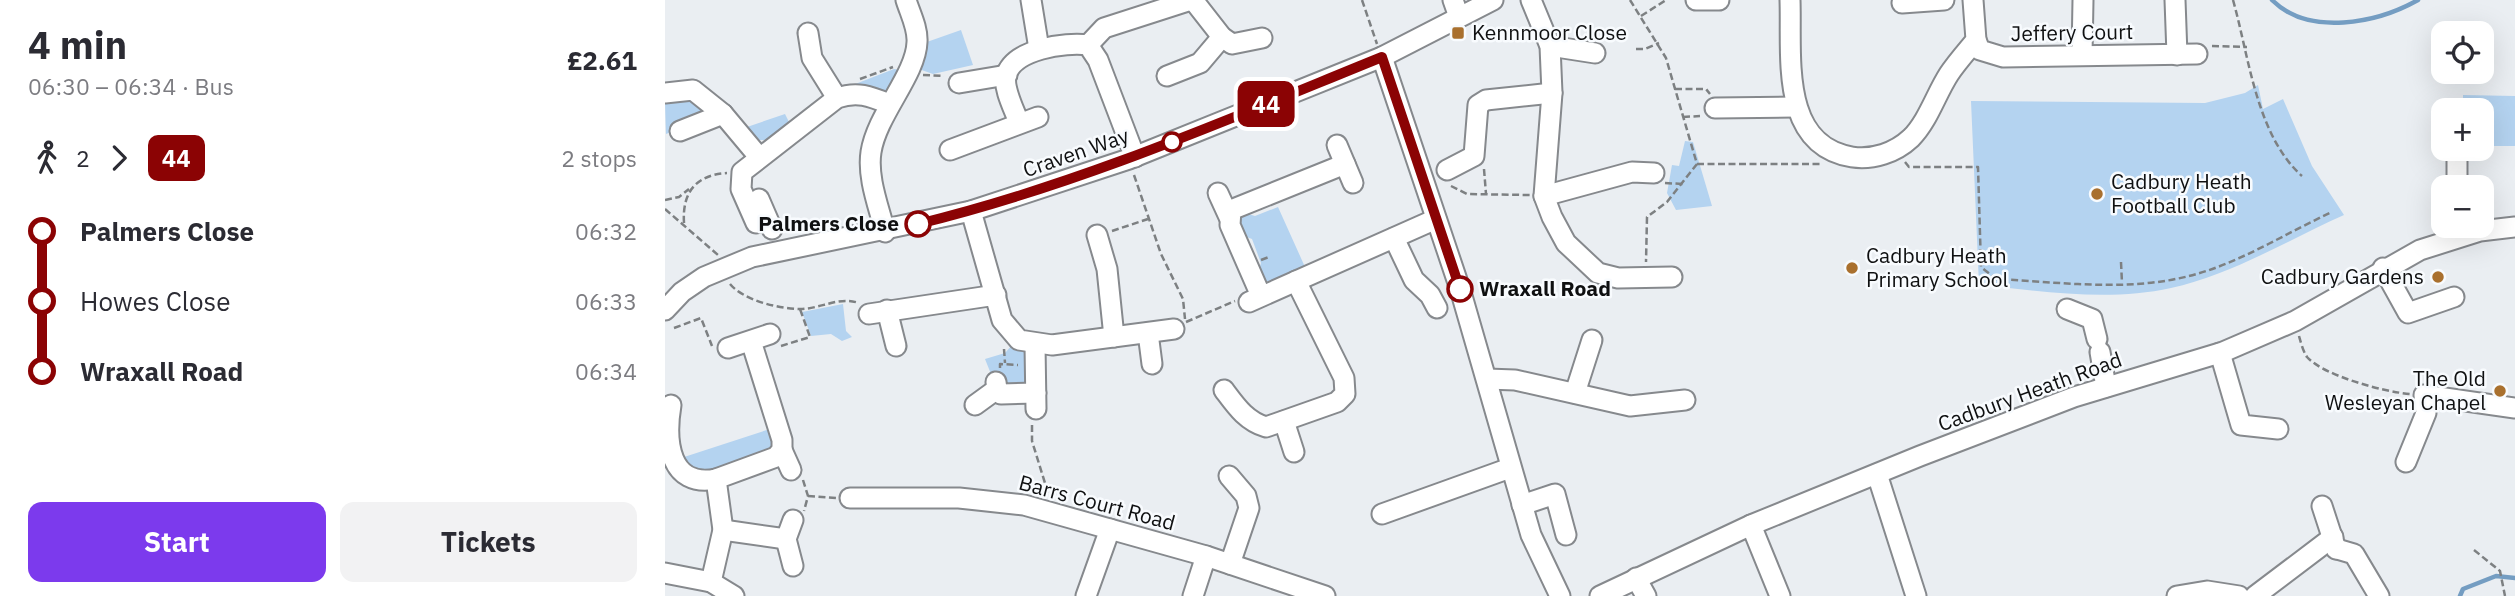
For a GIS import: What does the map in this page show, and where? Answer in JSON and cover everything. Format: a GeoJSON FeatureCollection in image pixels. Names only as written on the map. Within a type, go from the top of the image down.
{"type":"FeatureCollection","features":[{"type":"Feature","properties":{"kind":"street"},"geometry":{"type":"LineString","coordinates":[[885,232],[872,181],[870,154],[877,128],[908,69],[917,43],[906,0]]}},
{"type":"Feature","properties":{"kind":"street"},"geometry":{"type":"LineString","coordinates":[[1031,0],[1039,49]]}},
{"type":"Feature","properties":{"kind":"street"},"geometry":{"type":"LineString","coordinates":[[960,83],[1006,75],[1023,57],[1039,49],[1088,45],[1104,28],[1154,6],[1192,0],[1222,43]]}},
{"type":"Feature","properties":{"kind":"street","name":"Craven Way"},"geometry":{"type":"LineString","coordinates":[[665,310],[682,292],[725,267],[772,252],[885,232],[971,211],[1132,158],[1382,57],[1456,8],[1493,0]]}},
{"type":"Feature","properties":{"kind":"street"},"geometry":{"type":"LineString","coordinates":[[1531,0],[1550,46],[1552,93],[1544,196],[1566,243],[1598,272],[1618,278],[1672,276]]}},
{"type":"Feature","properties":{"kind":"street"},"geometry":{"type":"LineString","coordinates":[[1696,0],[1719,0]]}},
{"type":"Feature","properties":{"kind":"street"},"geometry":{"type":"LineString","coordinates":[[1790,0],[1795,107],[1805,128],[1823,147],[1841,155],[1861,158],[1895,149],[1912,137],[1949,73],[1976,40],[1973,0]]}},
{"type":"Feature","properties":{"kind":"street"},"geometry":{"type":"LineString","coordinates":[[1902,3],[1944,0]]}},
{"type":"Feature","properties":{"kind":"street"},"geometry":{"type":"LineString","coordinates":[[2082,55],[2083,0]]}},
{"type":"Feature","properties":{"kind":"street"},"geometry":{"type":"LineString","coordinates":[[2175,0],[2187,55]]}},
{"type":"Feature","properties":{"kind":"street"},"geometry":{"type":"LineString","coordinates":[[808,33],[812,58],[837,98]]}},
{"type":"Feature","properties":{"kind":"street"},"geometry":{"type":"LineString","coordinates":[[1167,76],[1200,63],[1222,43],[1262,38]]}},
{"type":"Feature","properties":{"kind":"street","name":"Jeffery Court"},"geometry":{"type":"LineString","coordinates":[[1976,40],[1980,50],[1996,56],[2187,55]]}},
{"type":"Feature","properties":{"kind":"street"},"geometry":{"type":"LineString","coordinates":[[1088,45],[1098,60],[1132,158]]}},
{"type":"Feature","properties":{"kind":"street"},"geometry":{"type":"LineString","coordinates":[[1550,46],[1595,53]]}},
{"type":"Feature","properties":{"kind":"street"},"geometry":{"type":"LineString","coordinates":[[1382,57],[1487,379],[1521,505],[1542,564],[1560,596]]}},
{"type":"Feature","properties":{"kind":"street"},"geometry":{"type":"LineString","coordinates":[[950,150],[1029,120],[1006,87],[1006,75]]}},
{"type":"Feature","properties":{"kind":"street"},"geometry":{"type":"LineString","coordinates":[[666,93],[695,82],[723,114],[752,163]]}},
{"type":"Feature","properties":{"kind":"street"},"geometry":{"type":"LineString","coordinates":[[1448,177],[1474,156],[1478,105],[1486,100],[1552,93]]}},
{"type":"Feature","properties":{"kind":"street"},"geometry":{"type":"LineString","coordinates":[[764,226],[741,188],[752,163],[837,98],[849,94],[867,95],[888,104]]}},
{"type":"Feature","properties":{"kind":"street"},"geometry":{"type":"LineString","coordinates":[[1715,108],[1795,107]]}},
{"type":"Feature","properties":{"kind":"street"},"geometry":{"type":"LineString","coordinates":[[680,131],[723,114]]}},
{"type":"Feature","properties":{"kind":"street"},"geometry":{"type":"LineString","coordinates":[[1337,145],[1353,183]]}},
{"type":"Feature","properties":{"kind":"street"},"geometry":{"type":"LineString","coordinates":[[1229,218],[1231,210],[1241,204],[1345,164]]}},
{"type":"Feature","properties":{"kind":"street"},"geometry":{"type":"LineString","coordinates":[[1544,196],[1632,172],[1654,173]]}},
{"type":"Feature","properties":{"kind":"street"},"geometry":{"type":"LineString","coordinates":[[1218,193],[1229,218],[1255,299],[1436,219]]}},
{"type":"Feature","properties":{"kind":"street"},"geometry":{"type":"LineString","coordinates":[[971,211],[1002,320],[1019,340],[1035,345],[1174,329]]}},
{"type":"Feature","properties":{"kind":"street","name":"Cadbury Heath Road"},"geometry":{"type":"LineString","coordinates":[[2494,228],[2515,227]]}},
{"type":"Feature","properties":{"kind":"street"},"geometry":{"type":"LineString","coordinates":[[1097,235],[1107,269],[1114,337]]}},
{"type":"Feature","properties":{"kind":"street"},"geometry":{"type":"LineString","coordinates":[[1394,238],[1413,280],[1430,295],[1437,308]]}},
{"type":"Feature","properties":{"kind":"street","name":"Cadbury Heath Road"},"geometry":{"type":"LineString","coordinates":[[1600,596],[1751,525],[1877,474],[2074,397],[2220,353],[2295,321],[2383,268],[2445,238]]}},
{"type":"Feature","properties":{"kind":"street"},"geometry":{"type":"LineString","coordinates":[[2383,268],[2408,313],[2454,297]]}},
{"type":"Feature","properties":{"kind":"street"},"geometry":{"type":"LineString","coordinates":[[1224,390],[1242,414],[1254,423],[1275,424],[1337,402],[1346,388],[1296,281]]}},
{"type":"Feature","properties":{"kind":"street"},"geometry":{"type":"LineString","coordinates":[[896,346],[877,312],[996,295]]}},
{"type":"Feature","properties":{"kind":"street"},"geometry":{"type":"LineString","coordinates":[[2067,309],[2092,318],[2106,387]]}},
{"type":"Feature","properties":{"kind":"street"},"geometry":{"type":"LineString","coordinates":[[1148,333],[1152,364]]}},
{"type":"Feature","properties":{"kind":"street"},"geometry":{"type":"LineString","coordinates":[[728,348],[753,348],[770,334]]}},
{"type":"Feature","properties":{"kind":"street"},"geometry":{"type":"LineString","coordinates":[[1575,393],[1593,340]]}},
{"type":"Feature","properties":{"kind":"street"},"geometry":{"type":"LineString","coordinates":[[999,378],[1001,394],[1036,401],[1035,345]]}},
{"type":"Feature","properties":{"kind":"street"},"geometry":{"type":"LineString","coordinates":[[753,348],[787,462]]}},
{"type":"Feature","properties":{"kind":"street"},"geometry":{"type":"LineString","coordinates":[[2220,353],[2241,425],[2278,429]]}},
{"type":"Feature","properties":{"kind":"street"},"geometry":{"type":"LineString","coordinates":[[975,405],[999,378]]}},
{"type":"Feature","properties":{"kind":"street"},"geometry":{"type":"LineString","coordinates":[[1487,379],[1503,378],[1643,407],[1689,400]]}},
{"type":"Feature","properties":{"kind":"street"},"geometry":{"type":"LineString","coordinates":[[2406,463],[2426,413],[2424,395],[2515,408]]}},
{"type":"Feature","properties":{"kind":"street"},"geometry":{"type":"LineString","coordinates":[[667,414],[674,467],[685,478],[703,481],[716,479],[776,457],[787,462]]}},
{"type":"Feature","properties":{"kind":"street"},"geometry":{"type":"LineString","coordinates":[[1275,424],[1294,452]]}},
{"type":"Feature","properties":{"kind":"street"},"geometry":{"type":"LineString","coordinates":[[1382,514],[1510,468]]}},
{"type":"Feature","properties":{"kind":"street"},"geometry":{"type":"LineString","coordinates":[[1877,474],[1916,596]]}},
{"type":"Feature","properties":{"kind":"street"},"geometry":{"type":"LineString","coordinates":[[1229,476],[1246,496],[1249,508],[1230,564]]}},
{"type":"Feature","properties":{"kind":"street"},"geometry":{"type":"LineString","coordinates":[[711,582],[723,530],[716,479]]}},
{"type":"Feature","properties":{"kind":"street"},"geometry":{"type":"LineString","coordinates":[[1521,505],[1555,494],[1566,535]]}},
{"type":"Feature","properties":{"kind":"street","name":"Barrs Court Road"},"geometry":{"type":"LineString","coordinates":[[850,498],[994,500],[1053,513],[1206,556],[1325,596]]}},
{"type":"Feature","properties":{"kind":"street"},"geometry":{"type":"LineString","coordinates":[[2322,506],[2336,548]]}},
{"type":"Feature","properties":{"kind":"street"},"geometry":{"type":"LineString","coordinates":[[1751,525],[1780,596]]}},
{"type":"Feature","properties":{"kind":"street"},"geometry":{"type":"LineString","coordinates":[[723,530],[790,528],[793,566]]}},
{"type":"Feature","properties":{"kind":"street"},"geometry":{"type":"LineString","coordinates":[[1086,596],[1110,529]]}},
{"type":"Feature","properties":{"kind":"street"},"geometry":{"type":"LineString","coordinates":[[2255,596],[2336,548],[2354,554],[2379,596]]}},
{"type":"Feature","properties":{"kind":"street"},"geometry":{"type":"LineString","coordinates":[[1193,596],[1206,556]]}},
{"type":"Feature","properties":{"kind":"street"},"geometry":{"type":"LineString","coordinates":[[665,573],[711,582],[734,596]]}},
{"type":"Feature","properties":{"kind":"street"},"geometry":{"type":"LineString","coordinates":[[1636,578],[1646,596]]}},
{"type":"Feature","properties":{"kind":"street"},"geometry":{"type":"LineString","coordinates":[[2178,596],[2207,591],[2239,596]]}},
{"type":"Feature","properties":{"kind":"path"},"geometry":{"type":"LineString","coordinates":[[1362,0],[1382,57]]}},
{"type":"Feature","properties":{"kind":"path"},"geometry":{"type":"LineString","coordinates":[[1630,0],[1666,58],[1697,164]]}},
{"type":"Feature","properties":{"kind":"path"},"geometry":{"type":"LineString","coordinates":[[1641,16],[1666,0]]}},
{"type":"Feature","properties":{"kind":"path"},"geometry":{"type":"LineString","coordinates":[[2233,0],[2265,119],[2293,168],[2302,176]]}},
{"type":"Feature","properties":{"kind":"path"},"geometry":{"type":"LineString","coordinates":[[1636,49],[1645,50],[1659,43]]}},
{"type":"Feature","properties":{"kind":"path"},"geometry":{"type":"LineString","coordinates":[[2187,55],[2196,46],[2247,47]]}},
{"type":"Feature","properties":{"kind":"path"},"geometry":{"type":"LineString","coordinates":[[1895,149],[1909,167],[1978,167],[1981,267],[1996,279],[2122,284],[2168,280],[2210,269],[2332,212]]}},
{"type":"Feature","properties":{"kind":"path"},"geometry":{"type":"LineString","coordinates":[[1697,164],[1829,164],[1841,155]]}},
{"type":"Feature","properties":{"kind":"path"},"geometry":{"type":"LineString","coordinates":[[1474,156],[1484,170],[1486,194]]}},
{"type":"Feature","properties":{"kind":"path"},"geometry":{"type":"LineString","coordinates":[[1132,158],[1148,219],[1161,254],[1186,305],[1181,324],[1238,300],[1255,299]]}},
{"type":"Feature","properties":{"kind":"path"},"geometry":{"type":"LineString","coordinates":[[665,200],[680,197],[691,187],[714,174],[752,163]]}},
{"type":"Feature","properties":{"kind":"path"},"geometry":{"type":"LineString","coordinates":[[1647,278],[1647,216],[1667,202],[1697,164]]}},
{"type":"Feature","properties":{"kind":"path"},"geometry":{"type":"LineString","coordinates":[[1448,177],[1456,191],[1544,196]]}},
{"type":"Feature","properties":{"kind":"path"},"geometry":{"type":"LineString","coordinates":[[684,223],[684,200],[691,187]]}},
{"type":"Feature","properties":{"kind":"path"},"geometry":{"type":"LineString","coordinates":[[665,209],[684,223],[725,267],[742,296],[800,309],[843,300],[856,302],[877,312]]}},
{"type":"Feature","properties":{"kind":"path"},"geometry":{"type":"LineString","coordinates":[[1097,235],[1148,219]]}},
{"type":"Feature","properties":{"kind":"path"},"geometry":{"type":"LineString","coordinates":[[2121,262],[2122,284]]}},
{"type":"Feature","properties":{"kind":"path"},"geometry":{"type":"LineString","coordinates":[[753,348],[810,337],[800,309]]}},
{"type":"Feature","properties":{"kind":"path"},"geometry":{"type":"LineString","coordinates":[[674,328],[701,318],[710,345],[726,343],[728,348]]}},
{"type":"Feature","properties":{"kind":"path"},"geometry":{"type":"LineString","coordinates":[[2295,321],[2304,353],[2310,360],[2352,381],[2394,393],[2424,395]]}},
{"type":"Feature","properties":{"kind":"path"},"geometry":{"type":"LineString","coordinates":[[999,378],[1004,349]]}},
{"type":"Feature","properties":{"kind":"path"},"geometry":{"type":"LineString","coordinates":[[1036,401],[1032,441],[1053,513]]}},
{"type":"Feature","properties":{"kind":"path"},"geometry":{"type":"LineString","coordinates":[[787,462],[800,468],[808,496],[802,524],[790,528]]}},
{"type":"Feature","properties":{"kind":"path"},"geometry":{"type":"LineString","coordinates":[[808,496],[850,498]]}},
{"type":"Feature","properties":{"kind":"path"},"geometry":{"type":"LineString","coordinates":[[2474,550],[2500,571],[2505,596]]}},
{"type":"Feature","properties":{"kind":"shaded area"},"geometry":{"type":"Polygon","coordinates":[[[961,30],[973,65],[933,74],[916,68],[924,43],[961,30]]]}},
{"type":"Feature","properties":{"kind":"shaded area"},"geometry":{"type":"Polygon","coordinates":[[[894,69],[901,70],[885,91],[872,93],[845,88],[894,69]]]}},
{"type":"Feature","properties":{"kind":"shaded area"},"geometry":{"type":"Polygon","coordinates":[[[2258,85],[2263,109],[2283,99],[2312,166],[2344,215],[2237,266],[2171,288],[2099,295],[1979,285],[1971,101],[2205,103],[2245,93],[2258,85]]]}},
{"type":"Feature","properties":{"kind":"shaded area"},"geometry":{"type":"Polygon","coordinates":[[[2463,95],[2515,96],[2515,146],[2494,146],[2494,98],[2463,98],[2463,95]]]}},
{"type":"Feature","properties":{"kind":"shaded area"},"geometry":{"type":"Polygon","coordinates":[[[692,102],[711,117],[666,134],[665,103],[692,102]]]}},
{"type":"Feature","properties":{"kind":"shaded area"},"geometry":{"type":"Polygon","coordinates":[[[785,114],[789,122],[766,140],[757,140],[747,127],[785,114]]]}},
{"type":"Feature","properties":{"kind":"shaded area"},"geometry":{"type":"Polygon","coordinates":[[[1685,141],[1693,142],[1712,206],[1676,210],[1667,193],[1672,165],[1679,166],[1685,141]]]}},
{"type":"Feature","properties":{"kind":"shaded area"},"geometry":{"type":"Polygon","coordinates":[[[1278,207],[1305,267],[1272,282],[1266,281],[1259,269],[1261,263],[1252,239],[1244,236],[1239,222],[1241,217],[1248,214],[1255,216],[1278,207]]]}},
{"type":"Feature","properties":{"kind":"shaded area"},"geometry":{"type":"Polygon","coordinates":[[[843,304],[846,331],[852,337],[842,341],[831,334],[811,336],[802,312],[843,304]]]}},
{"type":"Feature","properties":{"kind":"shaded area"},"geometry":{"type":"Polygon","coordinates":[[[1012,345],[1027,352],[1027,389],[1004,390],[993,379],[985,359],[1005,353],[1012,345]]]}},
{"type":"Feature","properties":{"kind":"shaded area"},"geometry":{"type":"Polygon","coordinates":[[[773,428],[775,449],[699,476],[678,459],[773,428]]]}},
{"type":"Feature","properties":{"kind":"waterway"},"geometry":{"type":"LineString","coordinates":[[2272,0],[2287,12],[2324,22],[2364,20],[2418,0]]}},
{"type":"Feature","properties":{"kind":"waterway"},"geometry":{"type":"LineString","coordinates":[[2460,596],[2463,589],[2496,576],[2515,578]]}},
{"type":"Feature","properties":{"kind":"bus line","name":"44"},"geometry":{"type":"LineString","coordinates":[[918,224],[1025,195],[1129,159],[1382,57],[1460,289]]}},
{"type":"Feature","properties":{"kind":"place","name":"Kennmoor Close"},"geometry":{"type":"Point","coordinates":[1458,33]}},
{"type":"Feature","properties":{"kind":"place","name":"Cadbury Heath Football Club"},"geometry":{"type":"Point","coordinates":[2097,194]}},
{"type":"Feature","properties":{"kind":"place","name":"Palmers Close"},"geometry":{"type":"Point","coordinates":[918,224]}},
{"type":"Feature","properties":{"kind":"place","name":"Cadbury Heath Primary School"},"geometry":{"type":"Point","coordinates":[1852,268]}},
{"type":"Feature","properties":{"kind":"place","name":"Cadbury Gardens"},"geometry":{"type":"Point","coordinates":[2438,277]}},
{"type":"Feature","properties":{"kind":"place","name":"Wraxall Road"},"geometry":{"type":"Point","coordinates":[1460,289]}},
{"type":"Feature","properties":{"kind":"place","name":"The Old Wesleyan Chapel"},"geometry":{"type":"Point","coordinates":[2500,391]}}]}
